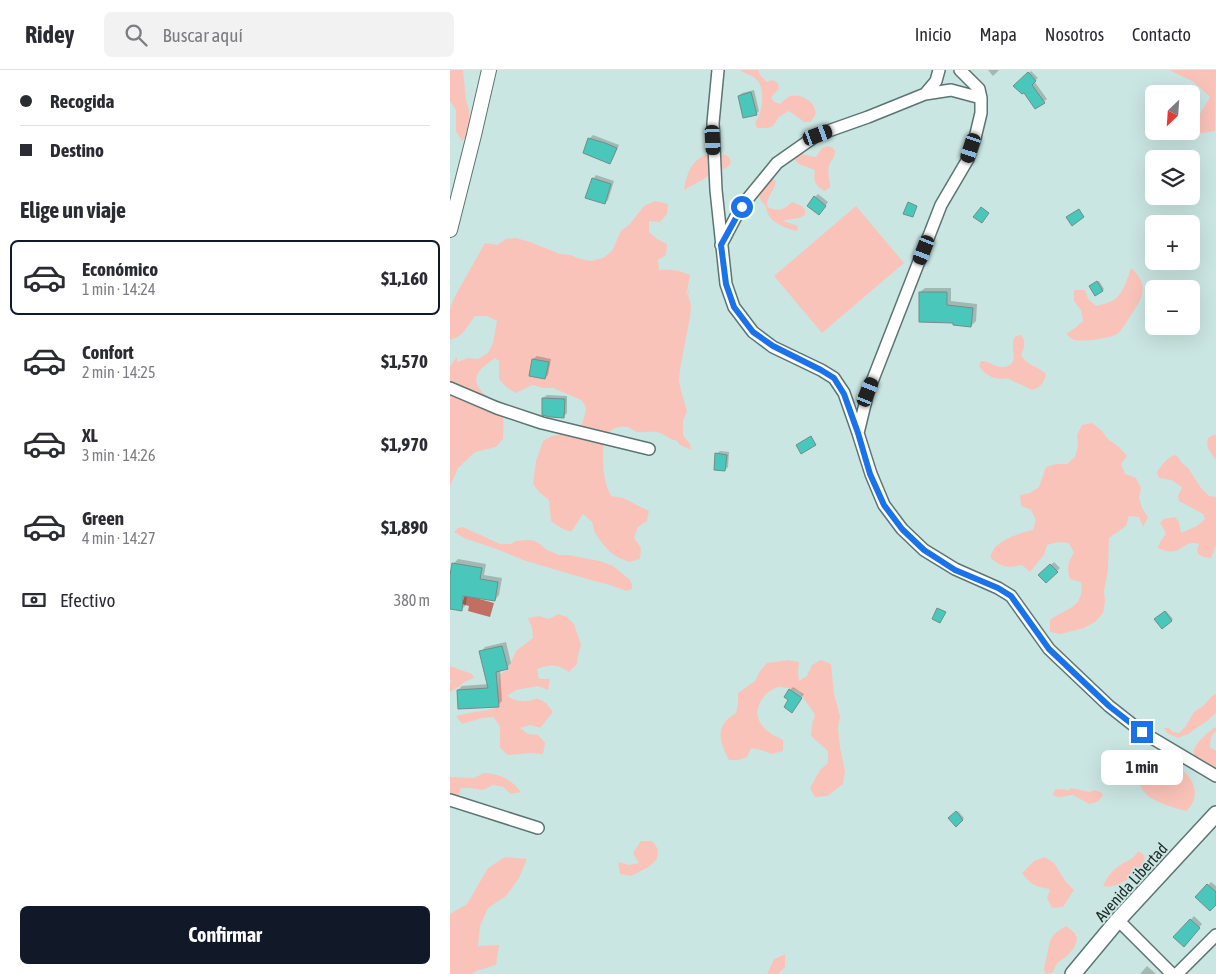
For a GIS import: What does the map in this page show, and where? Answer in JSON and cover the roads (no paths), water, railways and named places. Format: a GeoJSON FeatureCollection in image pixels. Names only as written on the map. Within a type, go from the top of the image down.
{"type":"FeatureCollection","features":[{"type":"Feature","properties":{"kind":"main road","name":"Avenida Libertad"},"geometry":{"type":"LineString","coordinates":[[1072,974],[1118,920],[1215,818]]}},
{"type":"Feature","properties":{"kind":"street"},"geometry":{"type":"LineString","coordinates":[[450,230],[489,70]]}},
{"type":"Feature","properties":{"kind":"street"},"geometry":{"type":"LineString","coordinates":[[718,70],[713,123],[716,190],[726,284],[734,307],[753,332],[773,346],[834,378],[844,394],[870,474],[884,505],[902,529],[924,550],[955,570],[998,588],[1011,596],[1049,649],[1109,706],[1142,732],[1216,776]]}},
{"type":"Feature","properties":{"kind":"street"},"geometry":{"type":"LineString","coordinates":[[925,94],[936,81],[939,70]]}},
{"type":"Feature","properties":{"kind":"street"},"geometry":{"type":"LineString","coordinates":[[858,433],[868,392],[941,205],[968,159],[981,113],[982,98],[979,88],[960,70]]}},
{"type":"Feature","properties":{"kind":"street"},"geometry":{"type":"LineString","coordinates":[[721,245],[742,207],[777,163],[818,135],[925,94],[951,90],[982,98]]}},
{"type":"Feature","properties":{"kind":"street"},"geometry":{"type":"LineString","coordinates":[[450,388],[497,408],[542,423],[649,449]]}},
{"type":"Feature","properties":{"kind":"street"},"geometry":{"type":"LineString","coordinates":[[450,800],[538,828]]}},
{"type":"Feature","properties":{"kind":"street"},"geometry":{"type":"LineString","coordinates":[[1118,920],[1172,974]]}},
{"type":"Feature","properties":{"kind":"street"},"geometry":{"type":"LineString","coordinates":[[1177,974],[1216,935]]}}]}
